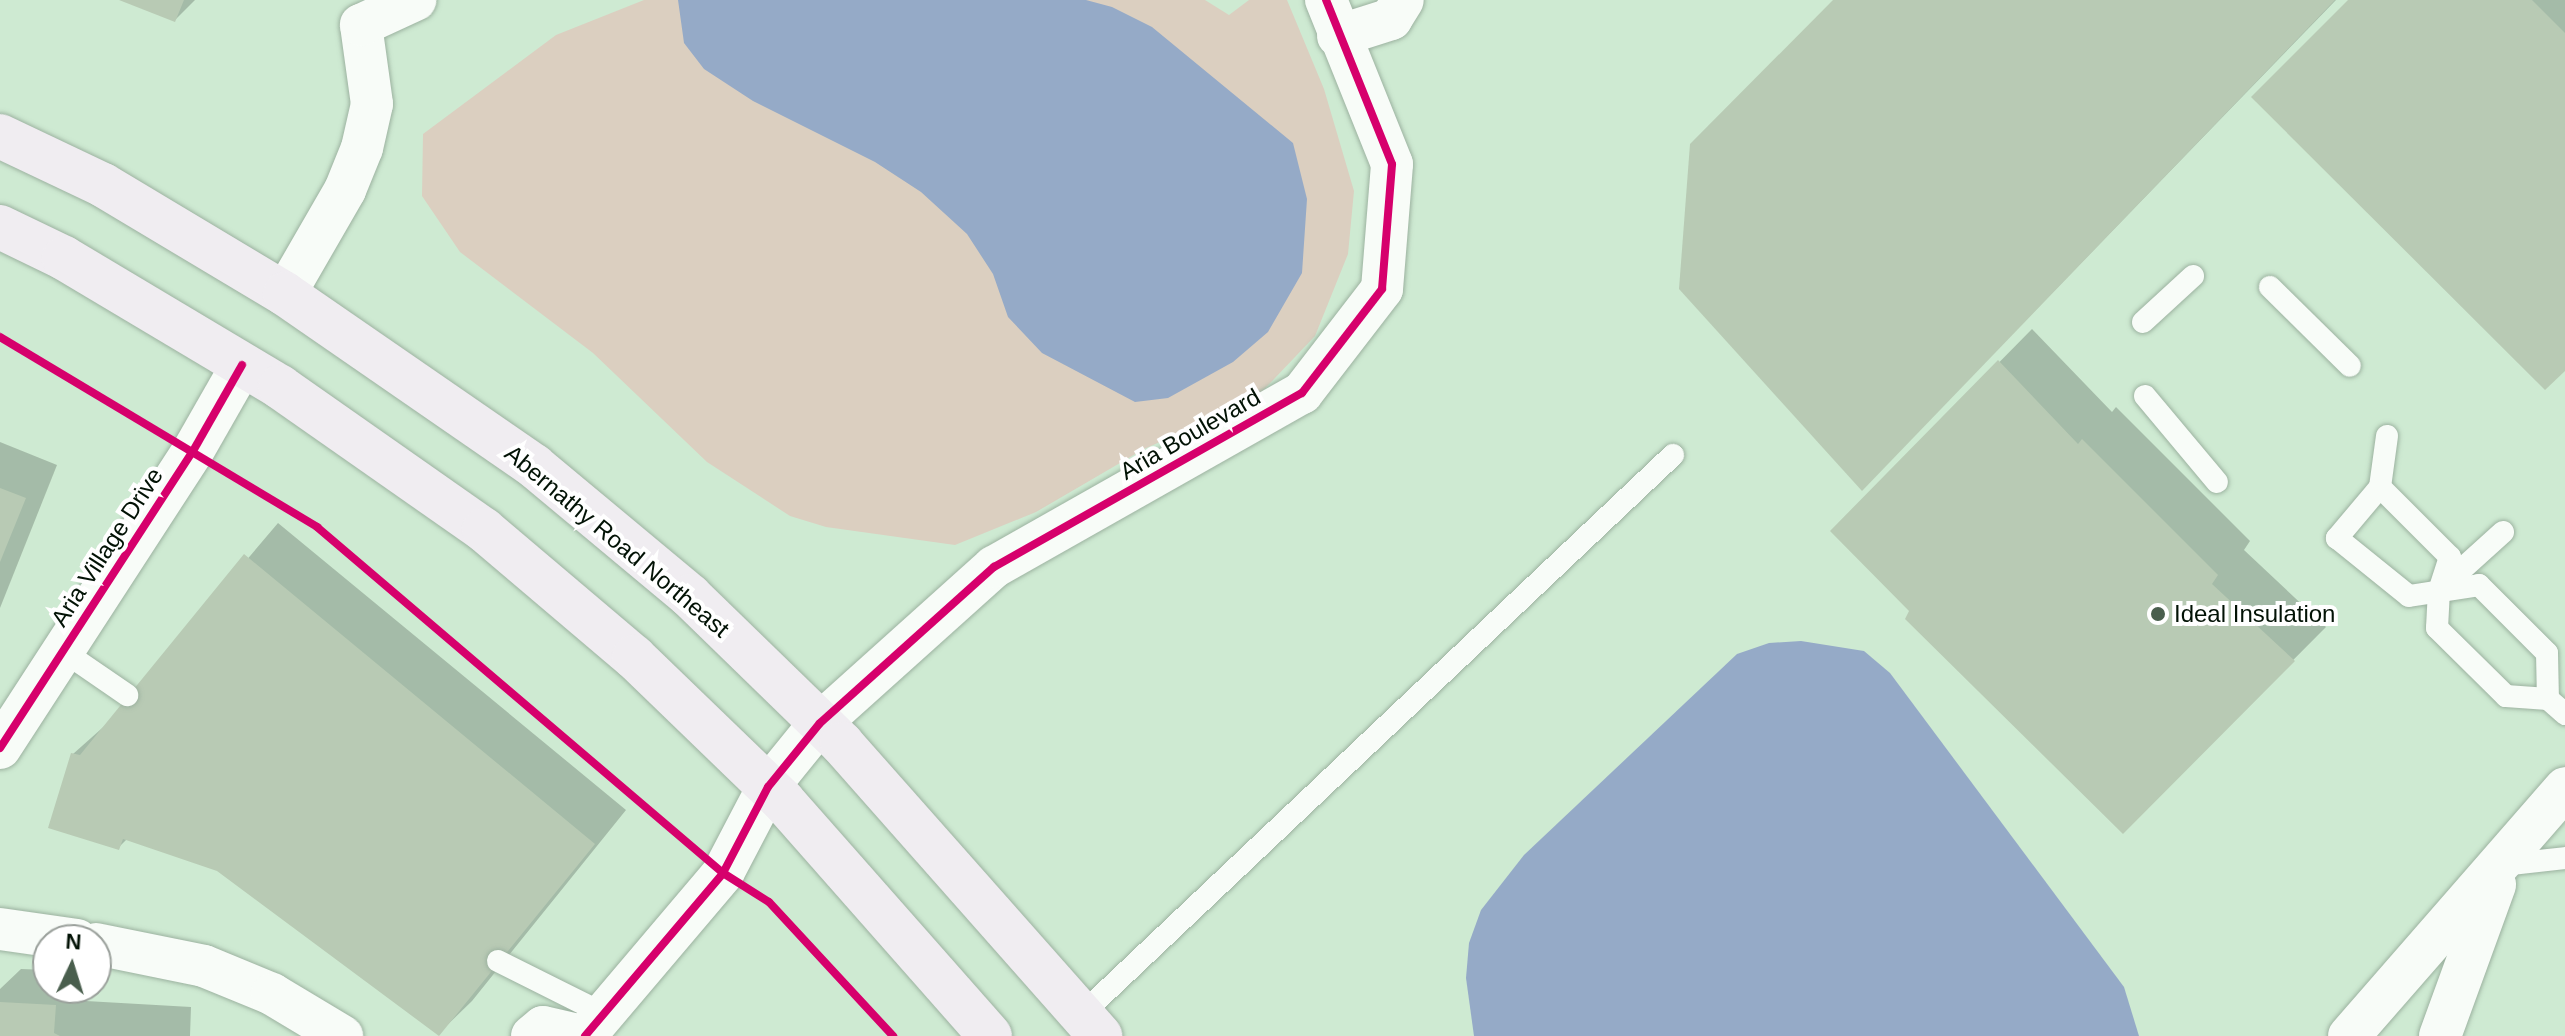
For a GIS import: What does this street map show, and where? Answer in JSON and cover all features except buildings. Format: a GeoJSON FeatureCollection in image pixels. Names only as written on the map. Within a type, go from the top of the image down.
{"type":"FeatureCollection","features":[{"type":"Feature","properties":{"kind":"main road","name":"Abernathy Road Northeast"},"geometry":{"type":"LineString","coordinates":[[0,136],[103,185],[285,294],[534,466],[690,596],[820,723],[1090,1026]]}},
{"type":"Feature","properties":{"kind":"main road"},"geometry":{"type":"LineString","coordinates":[[0,227],[64,258],[242,365],[484,530],[634,657],[768,787],[990,1036]]}},
{"type":"Feature","properties":{"kind":"street"},"geometry":{"type":"LineString","coordinates":[[285,294],[345,190],[362,148],[372,104],[356,12],[415,0]]}},
{"type":"Feature","properties":{"kind":"street"},"geometry":{"type":"LineString","coordinates":[[1332,18],[1391,19],[1403,0]]}},
{"type":"Feature","properties":{"kind":"street","name":"Aria Boulevard"},"geometry":{"type":"LineString","coordinates":[[588,1030],[723,873],[768,787],[820,723],[994,567],[1302,393],[1382,289],[1392,164],[1332,18]]}},
{"type":"Feature","properties":{"kind":"street","name":"Aria Village Drive"},"geometry":{"type":"LineString","coordinates":[[0,748],[193,451],[242,365]]}},
{"type":"Feature","properties":{"kind":"street"},"geometry":{"type":"LineString","coordinates":[[2349,1036],[2502,865],[2565,788]]}},
{"type":"Feature","properties":{"kind":"street"},"geometry":{"type":"LineString","coordinates":[[2440,1036],[2502,865]]}},
{"type":"Feature","properties":{"kind":"street"},"geometry":{"type":"LineString","coordinates":[[0,929],[32,934]]}},
{"type":"Feature","properties":{"kind":"street"},"geometry":{"type":"LineString","coordinates":[[112,947],[204,966],[272,994],[342,1036]]}},
{"type":"Feature","properties":{"kind":"street"},"geometry":{"type":"LineString","coordinates":[[532,1036],[543,1027],[588,1030]]}},
{"type":"Feature","properties":{"kind":"lane"},"geometry":{"type":"LineString","coordinates":[[2143,322],[2193,276]]}},
{"type":"Feature","properties":{"kind":"lane"},"geometry":{"type":"LineString","coordinates":[[2270,287],[2350,366]]}},
{"type":"Feature","properties":{"kind":"lane"},"geometry":{"type":"LineString","coordinates":[[2145,396],[2217,482]]}},
{"type":"Feature","properties":{"kind":"lane"},"geometry":{"type":"LineString","coordinates":[[2380,487],[2450,557],[2439,590],[2437,628],[2506,696],[2556,706],[2547,653],[2479,585],[2439,590],[2409,596],[2337,538],[2380,487],[2387,436]]}},
{"type":"Feature","properties":{"kind":"lane"},"geometry":{"type":"LineString","coordinates":[[1090,1026],[1673,455]]}},
{"type":"Feature","properties":{"kind":"lane"},"geometry":{"type":"LineString","coordinates":[[2439,590],[2503,532]]}},
{"type":"Feature","properties":{"kind":"lane"},"geometry":{"type":"LineString","coordinates":[[63,651],[127,695]]}},
{"type":"Feature","properties":{"kind":"lane"},"geometry":{"type":"LineString","coordinates":[[2502,865],[2565,858]]}},
{"type":"Feature","properties":{"kind":"lane"},"geometry":{"type":"LineString","coordinates":[[498,961],[588,1030]]}},
{"type":"Feature","properties":{"kind":"shaded area"},"geometry":{"type":"Polygon","coordinates":[[[644,0],[1205,0],[1229,15],[1249,0],[1287,0],[1324,89],[1354,191],[1348,254],[1315,336],[1253,401],[1144,449],[1036,512],[955,545],[826,527],[790,516],[707,462],[593,353],[460,252],[422,196],[423,134],[556,35],[644,0]]]}},
{"type":"Feature","properties":{"kind":"water"},"geometry":{"type":"Polygon","coordinates":[[[678,0],[1086,0],[1112,7],[1152,27],[1293,143],[1307,199],[1302,273],[1268,332],[1233,362],[1168,398],[1135,402],[1042,353],[1008,317],[993,274],[967,234],[921,192],[875,162],[753,101],[704,69],[684,43],[678,0]]]}},
{"type":"Feature","properties":{"kind":"water"},"geometry":{"type":"Polygon","coordinates":[[[1801,641],[1864,651],[1890,673],[2124,987],[2139,1036],[1474,1036],[1466,978],[1469,943],[1481,910],[1524,855],[1737,654],[1769,643],[1801,641]]]}},
{"type":"Feature","properties":{"kind":"cycle path"},"geometry":{"type":"LineString","coordinates":[[585,1036],[723,873],[768,787],[820,723],[994,567],[1302,393],[1382,289],[1392,164],[1326,0]]}},
{"type":"Feature","properties":{"kind":"cycle path"},"geometry":{"type":"LineString","coordinates":[[0,337],[317,527],[723,873],[769,902],[893,1036]]}},
{"type":"Feature","properties":{"kind":"cycle path"},"geometry":{"type":"LineString","coordinates":[[0,748],[193,451],[242,365]]}},
{"type":"Feature","properties":{"kind":"place","name":"Ideal Insulation"},"geometry":{"type":"Point","coordinates":[2158,614]}}]}
